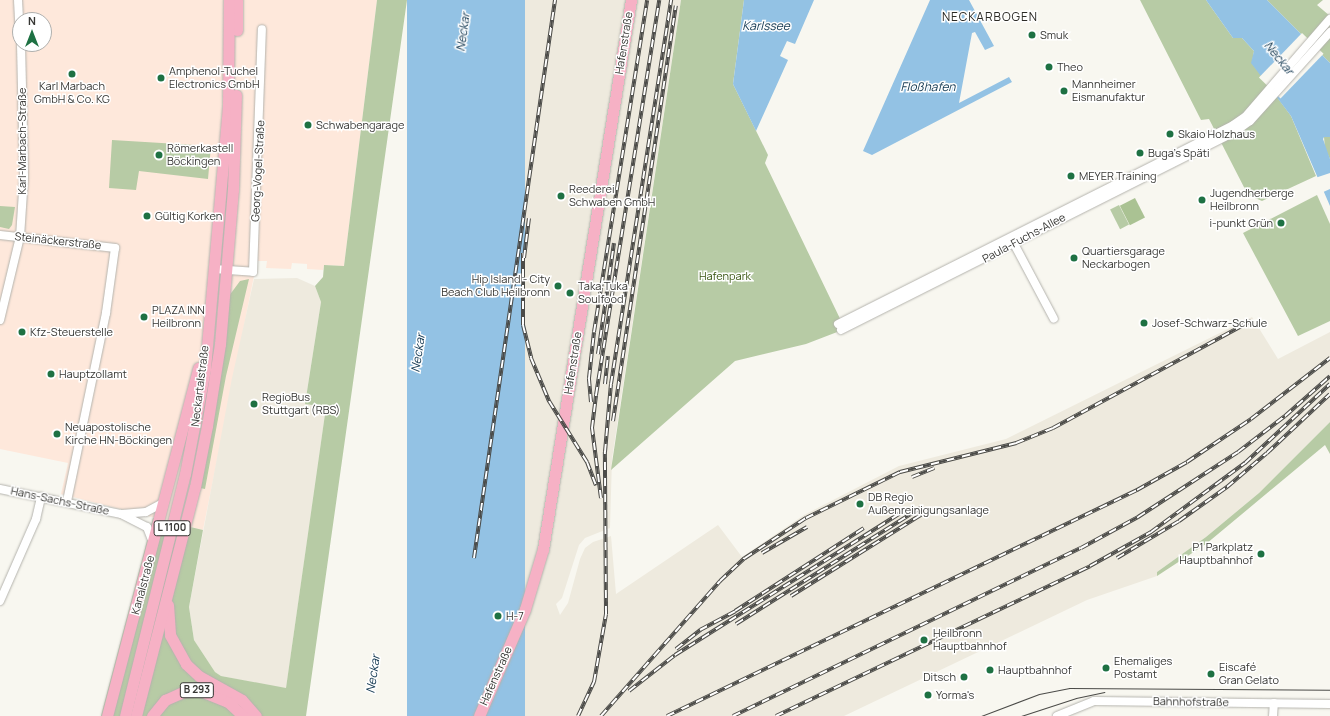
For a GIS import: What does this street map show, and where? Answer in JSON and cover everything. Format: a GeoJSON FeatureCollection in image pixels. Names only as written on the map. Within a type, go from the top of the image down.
{"type":"FeatureCollection","features":[{"type":"Feature","properties":{"kind":"main road","name":"Neckartalstraße"},"geometry":{"type":"LineString","coordinates":[[125,716],[187,467],[205,369],[228,105],[229,0]]}},
{"type":"Feature","properties":{"kind":"main road","name":"Neckartalstraße"},"geometry":{"type":"LineString","coordinates":[[136,716],[195,487],[207,426],[220,344],[233,190],[237,0]]}},
{"type":"Feature","properties":{"kind":"main road","name":"Hafenstraße"},"geometry":{"type":"LineString","coordinates":[[479,716],[525,609],[543,549],[631,0]]}},
{"type":"Feature","properties":{"kind":"main road","name":"Kanalstraße"},"geometry":{"type":"LineString","coordinates":[[107,716],[165,502],[207,337]]}},
{"type":"Feature","properties":{"kind":"main road","name":"Neckartalstraße"},"geometry":{"type":"LineString","coordinates":[[170,583],[168,616],[170,635],[175,648],[186,664],[199,676],[242,700],[256,716]]}},
{"type":"Feature","properties":{"kind":"main road","name":"B 293"},"geometry":{"type":"LineString","coordinates":[[152,716],[165,700],[183,692],[198,690],[228,702],[243,716]]}},
{"type":"Feature","properties":{"kind":"street"},"geometry":{"type":"LineString","coordinates":[[18,0],[19,12]]}},
{"type":"Feature","properties":{"kind":"street"},"geometry":{"type":"LineString","coordinates":[[1248,119],[1330,19]]}},
{"type":"Feature","properties":{"kind":"street","name":"Georg-Vogel-Straße"},"geometry":{"type":"LineString","coordinates":[[214,269],[253,272],[262,30]]}},
{"type":"Feature","properties":{"kind":"street"},"geometry":{"type":"LineString","coordinates":[[1248,119],[1330,32]]}},
{"type":"Feature","properties":{"kind":"street","name":"Karl-Marbach-Straße"},"geometry":{"type":"LineString","coordinates":[[0,320],[20,237],[24,176],[21,52]]}},
{"type":"Feature","properties":{"kind":"street","name":"Paula-Fuchs-Allee"},"geometry":{"type":"LineString","coordinates":[[839,327],[935,280],[1099,196],[1206,144],[1248,119]]}},
{"type":"Feature","properties":{"kind":"street","name":"Steinäckerstraße"},"geometry":{"type":"LineString","coordinates":[[0,235],[115,248],[105,320],[67,501]]}},
{"type":"Feature","properties":{"kind":"street"},"geometry":{"type":"LineString","coordinates":[[1012,240],[1054,319]]}},
{"type":"Feature","properties":{"kind":"street","name":"Hans-Sachs-Straße"},"geometry":{"type":"LineString","coordinates":[[0,489],[67,501],[121,514],[147,528],[153,547]]}},
{"type":"Feature","properties":{"kind":"street"},"geometry":{"type":"LineString","coordinates":[[0,601],[36,519],[41,497]]}},
{"type":"Feature","properties":{"kind":"street","name":"Hans-Sachs-Straße"},"geometry":{"type":"LineString","coordinates":[[121,514],[146,512],[165,502]]}},
{"type":"Feature","properties":{"kind":"street","name":"Bahnhofstraße"},"geometry":{"type":"LineString","coordinates":[[1057,716],[1094,701],[1329,704]]}},
{"type":"Feature","properties":{"kind":"street"},"geometry":{"type":"LineString","coordinates":[[1273,716],[1274,703]]}},
{"type":"Feature","properties":{"kind":"shaded area"},"geometry":{"type":"Polygon","coordinates":[[[0,0],[377,0],[344,266],[324,265],[323,270],[307,269],[307,264],[292,263],[291,269],[266,268],[267,261],[257,261],[203,530],[61,494],[68,463],[0,449],[0,0]]]}},
{"type":"Feature","properties":{"kind":"shaded area"},"geometry":{"type":"Polygon","coordinates":[[[525,0],[681,0],[612,459],[610,528],[585,538],[579,545],[562,598],[556,604],[560,615],[568,603],[580,559],[585,548],[593,542],[611,536],[616,594],[718,525],[742,557],[804,515],[899,466],[1006,439],[1252,317],[1278,359],[1330,332],[1330,422],[1259,493],[1206,537],[1157,572],[1157,576],[1087,600],[844,716],[423,716],[525,0]]]}},
{"type":"Feature","properties":{"kind":"shaded area"},"geometry":{"type":"Polygon","coordinates":[[[297,278],[315,286],[321,302],[305,404],[326,407],[286,689],[221,676],[215,672],[194,640],[189,607],[232,378],[254,279],[297,278]]]}},
{"type":"Feature","properties":{"kind":"green space"},"geometry":{"type":"Polygon","coordinates":[[[377,0],[407,0],[306,716],[101,716],[153,518],[203,530],[189,607],[194,640],[215,672],[221,676],[286,688],[326,407],[305,404],[321,302],[315,286],[323,277],[324,265],[344,266],[377,0]]]}},
{"type":"Feature","properties":{"kind":"green space","name":"Hafenpark"},"geometry":{"type":"Polygon","coordinates":[[[681,0],[744,0],[733,84],[768,155],[765,163],[845,329],[806,344],[735,361],[611,470],[681,0]]]}},
{"type":"Feature","properties":{"kind":"green space"},"geometry":{"type":"Polygon","coordinates":[[[1140,0],[1206,0],[1233,38],[1242,38],[1254,51],[1252,63],[1291,116],[1316,176],[1262,201],[1248,195],[1209,119],[1201,120],[1140,0]]]}},
{"type":"Feature","properties":{"kind":"green space"},"geometry":{"type":"Polygon","coordinates":[[[1267,0],[1323,0],[1317,5],[1330,16],[1330,63],[1267,0]]]}},
{"type":"Feature","properties":{"kind":"green space"},"geometry":{"type":"Polygon","coordinates":[[[1324,137],[1330,137],[1330,159],[1325,149],[1324,137]]]}},
{"type":"Feature","properties":{"kind":"green space"},"geometry":{"type":"Polygon","coordinates":[[[112,140],[211,146],[208,179],[139,171],[136,190],[109,188],[112,140]]]}},
{"type":"Feature","properties":{"kind":"green space"},"geometry":{"type":"Polygon","coordinates":[[[1317,195],[1330,224],[1330,321],[1298,336],[1243,233],[1317,195]]]}},
{"type":"Feature","properties":{"kind":"green space"},"geometry":{"type":"Polygon","coordinates":[[[1135,198],[1145,218],[1130,225],[1120,206],[1135,198]]]}},
{"type":"Feature","properties":{"kind":"green space"},"geometry":{"type":"Polygon","coordinates":[[[1119,205],[1129,225],[1120,229],[1110,210],[1119,205]]]}},
{"type":"Feature","properties":{"kind":"green space"},"geometry":{"type":"Polygon","coordinates":[[[0,206],[15,207],[12,225],[9,229],[0,227],[0,206]]]}},
{"type":"Feature","properties":{"kind":"green space"},"geometry":{"type":"Polygon","coordinates":[[[249,279],[226,376],[205,489],[200,488],[226,300],[240,281],[249,279]]]}},
{"type":"Feature","properties":{"kind":"green space"},"geometry":{"type":"Polygon","coordinates":[[[1330,422],[1330,454],[1325,445],[1206,544],[1157,576],[1157,572],[1206,537],[1259,493],[1330,422]]]}},
{"type":"Feature","properties":{"kind":"water","name":"Neckar"},"geometry":{"type":"Polygon","coordinates":[[[407,0],[525,0],[525,716],[407,716],[407,0]]]}},
{"type":"Feature","properties":{"kind":"water","name":"Karlssee"},"geometry":{"type":"Polygon","coordinates":[[[744,0],[814,0],[795,44],[787,41],[780,56],[788,60],[756,131],[733,84],[744,0]]]}},
{"type":"Feature","properties":{"kind":"water","name":"Floßhafen"},"geometry":{"type":"Polygon","coordinates":[[[930,0],[969,0],[994,46],[985,50],[975,32],[972,33],[959,103],[1009,77],[1012,82],[872,155],[863,151],[930,0]]]}},
{"type":"Feature","properties":{"kind":"water","name":"Neckar"},"geometry":{"type":"Polygon","coordinates":[[[1206,0],[1267,0],[1330,63],[1330,137],[1324,137],[1323,139],[1330,159],[1330,206],[1291,116],[1251,63],[1254,51],[1242,38],[1233,38],[1206,0]]]}},
{"type":"Feature","properties":{"kind":"pier"},"geometry":{"type":"Polygon","coordinates":[[[1302,33],[1324,54],[1281,98],[1259,78],[1302,33]]]}},
{"type":"Feature","properties":{"kind":"pier"},"geometry":{"type":"Polygon","coordinates":[[[1330,173],[1330,189],[1321,193],[1315,178],[1330,173]]]}},
{"type":"Feature","properties":{"kind":"tram line"},"geometry":{"type":"LineString","coordinates":[[981,716],[1039,694],[1069,688],[1330,690]]}},
{"type":"Feature","properties":{"kind":"tram line"},"geometry":{"type":"LineString","coordinates":[[1021,716],[1076,698],[1104,692]]}},
{"type":"Feature","properties":{"kind":"railway"},"geometry":{"type":"LineString","coordinates":[[474,558],[555,0]]}},
{"type":"Feature","properties":{"kind":"railway"},"geometry":{"type":"LineString","coordinates":[[591,402],[589,378],[594,332],[647,0]]}},
{"type":"Feature","properties":{"kind":"railway"},"geometry":{"type":"LineString","coordinates":[[601,498],[592,428],[659,0]]}},
{"type":"Feature","properties":{"kind":"railway"},"geometry":{"type":"LineString","coordinates":[[578,716],[594,682],[606,614],[605,452],[611,384],[671,0]]}},
{"type":"Feature","properties":{"kind":"railway"},"geometry":{"type":"LineString","coordinates":[[613,421],[676,6]]}},
{"type":"Feature","properties":{"kind":"railway"},"geometry":{"type":"LineString","coordinates":[[524,258],[529,218]]}},
{"type":"Feature","properties":{"kind":"railway"},"geometry":{"type":"LineString","coordinates":[[598,354],[614,243]]}},
{"type":"Feature","properties":{"kind":"railway"},"geometry":{"type":"LineString","coordinates":[[523,253],[523,325],[531,358],[549,401],[587,462],[596,485]]}},
{"type":"Feature","properties":{"kind":"railway"},"geometry":{"type":"LineString","coordinates":[[601,716],[720,581],[745,558],[806,518],[900,472],[1016,443],[1053,428],[1251,321]]}},
{"type":"Feature","properties":{"kind":"railway"},"geometry":{"type":"LineString","coordinates":[[605,384],[608,356]]}},
{"type":"Feature","properties":{"kind":"railway"},"geometry":{"type":"LineString","coordinates":[[667,716],[1137,490],[1187,462],[1251,419],[1330,358]]}},
{"type":"Feature","properties":{"kind":"railway"},"geometry":{"type":"LineString","coordinates":[[733,716],[1081,548],[1138,517],[1238,452],[1285,416],[1330,376]]}},
{"type":"Feature","properties":{"kind":"railway"},"geometry":{"type":"LineString","coordinates":[[776,716],[1090,566],[1151,532],[1245,463],[1330,384]]}},
{"type":"Feature","properties":{"kind":"railway"},"geometry":{"type":"LineString","coordinates":[[1117,558],[1179,521],[1227,487],[1267,453],[1330,394]]}},
{"type":"Feature","properties":{"kind":"railway"},"geometry":{"type":"LineString","coordinates":[[912,477],[934,468]]}},
{"type":"Feature","properties":{"kind":"railway"},"geometry":{"type":"LineString","coordinates":[[736,624],[920,508]]}},
{"type":"Feature","properties":{"kind":"railway"},"geometry":{"type":"LineString","coordinates":[[629,691],[675,655],[905,510]]}},
{"type":"Feature","properties":{"kind":"railway"},"geometry":{"type":"LineString","coordinates":[[791,596],[924,513]]}},
{"type":"Feature","properties":{"kind":"railway"},"geometry":{"type":"LineString","coordinates":[[762,553],[807,527]]}},
{"type":"Feature","properties":{"kind":"railway"},"geometry":{"type":"LineString","coordinates":[[676,649],[700,630],[735,611],[864,528]]}},
{"type":"Feature","properties":{"kind":"place","name":"Smuk"},"geometry":{"type":"Point","coordinates":[1032,35]}},
{"type":"Feature","properties":{"kind":"place","name":"Theo"},"geometry":{"type":"Point","coordinates":[1049,67]}},
{"type":"Feature","properties":{"kind":"place","name":"Karl Marbach GmbH & Co. KG"},"geometry":{"type":"Point","coordinates":[72,74]}},
{"type":"Feature","properties":{"kind":"place","name":"Amphenol-Tuchel Electronics GmbH"},"geometry":{"type":"Point","coordinates":[161,78]}},
{"type":"Feature","properties":{"kind":"place","name":"Mannheimer Eismanufaktur"},"geometry":{"type":"Point","coordinates":[1064,91]}},
{"type":"Feature","properties":{"kind":"place","name":"Schwabengarage"},"geometry":{"type":"Point","coordinates":[308,125]}},
{"type":"Feature","properties":{"kind":"place","name":"Skaio Holzhaus"},"geometry":{"type":"Point","coordinates":[1170,134]}},
{"type":"Feature","properties":{"kind":"place","name":"Buga's Späti"},"geometry":{"type":"Point","coordinates":[1140,153]}},
{"type":"Feature","properties":{"kind":"place","name":"Römerkastell Böckingen"},"geometry":{"type":"Point","coordinates":[159,155]}},
{"type":"Feature","properties":{"kind":"place","name":"MEYER Training"},"geometry":{"type":"Point","coordinates":[1071,176]}},
{"type":"Feature","properties":{"kind":"place","name":"Reederei Schwaben GmbH"},"geometry":{"type":"Point","coordinates":[561,196]}},
{"type":"Feature","properties":{"kind":"place","name":"Jugendherberge Heilbronn"},"geometry":{"type":"Point","coordinates":[1202,200]}},
{"type":"Feature","properties":{"kind":"place","name":"Gültig Korken"},"geometry":{"type":"Point","coordinates":[147,216]}},
{"type":"Feature","properties":{"kind":"place","name":"i-punkt Grün"},"geometry":{"type":"Point","coordinates":[1281,223]}},
{"type":"Feature","properties":{"kind":"place","name":"Quartiersgarage Neckarbogen"},"geometry":{"type":"Point","coordinates":[1074,258]}},
{"type":"Feature","properties":{"kind":"place","name":"Hip Island - City Beach Club Heilbronn"},"geometry":{"type":"Point","coordinates":[558,286]}},
{"type":"Feature","properties":{"kind":"place","name":"Taka Tuka Soulfood"},"geometry":{"type":"Point","coordinates":[570,293]}},
{"type":"Feature","properties":{"kind":"place","name":"PLAZA INN Heilbronn"},"geometry":{"type":"Point","coordinates":[144,317]}},
{"type":"Feature","properties":{"kind":"place","name":"Josef-Schwarz-Schule"},"geometry":{"type":"Point","coordinates":[1144,323]}},
{"type":"Feature","properties":{"kind":"place","name":"Kfz-Steuerstelle"},"geometry":{"type":"Point","coordinates":[22,332]}},
{"type":"Feature","properties":{"kind":"place","name":"Hauptzollamt"},"geometry":{"type":"Point","coordinates":[51,374]}},
{"type":"Feature","properties":{"kind":"place","name":"RegioBus Stuttgart (RBS)"},"geometry":{"type":"Point","coordinates":[254,404]}},
{"type":"Feature","properties":{"kind":"place","name":"Neuapostolische Kirche HN-Böckingen"},"geometry":{"type":"Point","coordinates":[57,434]}},
{"type":"Feature","properties":{"kind":"place","name":"DB Regio Außenreinigungsanlage"},"geometry":{"type":"Point","coordinates":[860,504]}},
{"type":"Feature","properties":{"kind":"place","name":"P1 Parkplatz Hauptbahnhof"},"geometry":{"type":"Point","coordinates":[1261,554]}},
{"type":"Feature","properties":{"kind":"place","name":"H-7"},"geometry":{"type":"Point","coordinates":[498,616]}},
{"type":"Feature","properties":{"kind":"place","name":"Heilbronn Hauptbahnhof"},"geometry":{"type":"Point","coordinates":[924,640]}},
{"type":"Feature","properties":{"kind":"place","name":"Ehemaliges Postamt"},"geometry":{"type":"Point","coordinates":[1106,668]}},
{"type":"Feature","properties":{"kind":"place","name":"Hauptbahnhof"},"geometry":{"type":"Point","coordinates":[990,670]}},
{"type":"Feature","properties":{"kind":"place","name":"Eiscafé Gran Gelato"},"geometry":{"type":"Point","coordinates":[1211,674]}},
{"type":"Feature","properties":{"kind":"place","name":"Ditsch"},"geometry":{"type":"Point","coordinates":[964,677]}},
{"type":"Feature","properties":{"kind":"place","name":"Yorma's"},"geometry":{"type":"Point","coordinates":[928,695]}},
{"type":"Feature","properties":{"kind":"district","name":"NECKARBOGEN"},"geometry":{"type":"Point","coordinates":[990,17]}}]}
